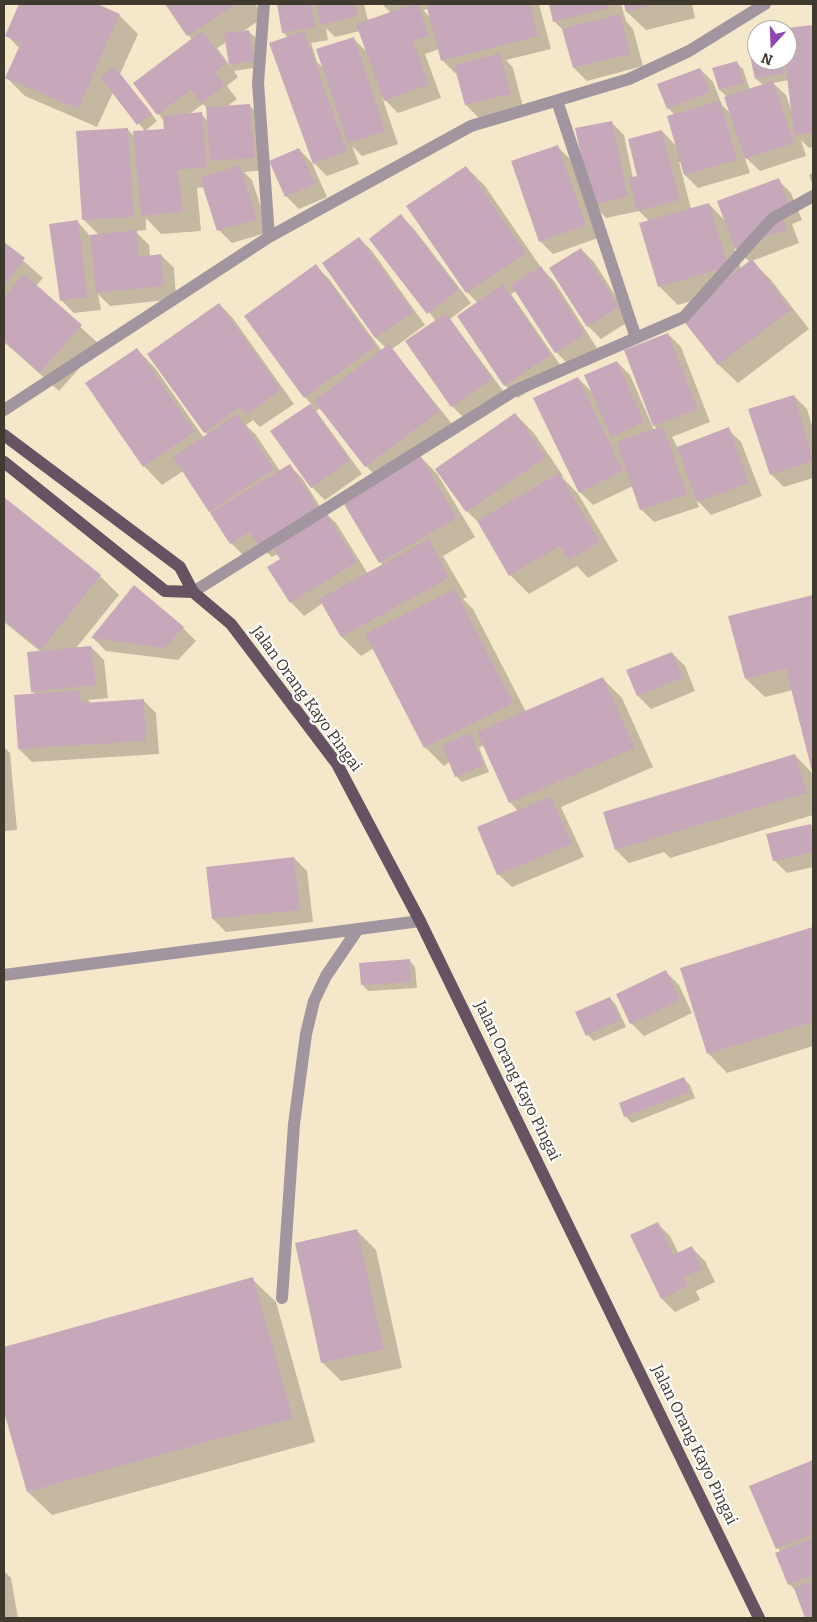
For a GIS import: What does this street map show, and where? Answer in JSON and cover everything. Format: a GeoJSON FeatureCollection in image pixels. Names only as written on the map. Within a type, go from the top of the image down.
{"type":"FeatureCollection","features":[{"type":"Feature","properties":{"kind":"main road","name":"Jalan Orang Kayo Pingai"},"geometry":{"type":"LineString","coordinates":[[4,435],[180,567],[193,592],[231,624],[338,764],[420,921],[759,1618]]}},
{"type":"Feature","properties":{"kind":"main road"},"geometry":{"type":"LineString","coordinates":[[4,462],[165,591],[193,592]]}},
{"type":"Feature","properties":{"kind":"street"},"geometry":{"type":"LineString","coordinates":[[264,4],[258,83],[269,237]]}},
{"type":"Feature","properties":{"kind":"street"},"geometry":{"type":"LineString","coordinates":[[4,410],[269,237],[471,126],[629,80],[689,51],[765,4]]}},
{"type":"Feature","properties":{"kind":"street"},"geometry":{"type":"LineString","coordinates":[[557,101],[636,338]]}},
{"type":"Feature","properties":{"kind":"street"},"geometry":{"type":"LineString","coordinates":[[193,592],[514,391],[684,317],[772,219],[813,196]]}},
{"type":"Feature","properties":{"kind":"street"},"geometry":{"type":"LineString","coordinates":[[4,975],[420,921]]}},
{"type":"Feature","properties":{"kind":"street"},"geometry":{"type":"LineString","coordinates":[[282,1298],[294,1124],[306,1034],[314,1001],[326,976],[358,929]]}},
{"type":"Feature","properties":{"kind":"building"},"geometry":{"type":"Polygon","coordinates":[[[19,4],[97,4],[120,14],[78,109],[5,78],[21,43],[5,36],[19,4]]]}},
{"type":"Feature","properties":{"kind":"building"},"geometry":{"type":"Polygon","coordinates":[[[165,4],[237,4],[187,36],[165,4]]]}},
{"type":"Feature","properties":{"kind":"building"},"geometry":{"type":"Polygon","coordinates":[[[277,4],[311,4],[315,27],[282,33],[277,4]]]}},
{"type":"Feature","properties":{"kind":"building"},"geometry":{"type":"Polygon","coordinates":[[[316,4],[355,4],[358,16],[321,25],[316,4]]]}},
{"type":"Feature","properties":{"kind":"building"},"geometry":{"type":"Polygon","coordinates":[[[418,4],[429,36],[413,41],[429,85],[384,101],[356,24],[418,4]]]}},
{"type":"Feature","properties":{"kind":"building"},"geometry":{"type":"Polygon","coordinates":[[[426,4],[530,4],[538,36],[441,61],[426,4]]]}},
{"type":"Feature","properties":{"kind":"building"},"geometry":{"type":"Polygon","coordinates":[[[549,4],[608,4],[609,8],[553,22],[549,4]]]}},
{"type":"Feature","properties":{"kind":"building"},"geometry":{"type":"Polygon","coordinates":[[[624,4],[657,4],[626,12],[624,4]]]}},
{"type":"Feature","properties":{"kind":"building"},"geometry":{"type":"Polygon","coordinates":[[[620,14],[630,54],[573,68],[562,29],[620,14]]]}},
{"type":"Feature","properties":{"kind":"building"},"geometry":{"type":"Polygon","coordinates":[[[813,25],[813,133],[794,135],[786,70],[797,70],[797,27],[813,25]]]}},
{"type":"Feature","properties":{"kind":"building"},"geometry":{"type":"Polygon","coordinates":[[[249,30],[254,61],[229,65],[224,33],[249,30]]]}},
{"type":"Feature","properties":{"kind":"building"},"geometry":{"type":"Polygon","coordinates":[[[202,31],[226,63],[215,72],[225,85],[201,104],[191,90],[157,115],[133,83],[202,31]]]}},
{"type":"Feature","properties":{"kind":"building"},"geometry":{"type":"Polygon","coordinates":[[[304,31],[347,151],[313,164],[269,43],[304,31]]]}},
{"type":"Feature","properties":{"kind":"building"},"geometry":{"type":"Polygon","coordinates":[[[354,37],[385,131],[348,143],[316,49],[354,37]]]}},
{"type":"Feature","properties":{"kind":"building"},"geometry":{"type":"Polygon","coordinates":[[[500,53],[511,94],[465,105],[454,65],[500,53]]]}},
{"type":"Feature","properties":{"kind":"building"},"geometry":{"type":"Polygon","coordinates":[[[737,61],[744,83],[719,90],[712,68],[737,61]]]}},
{"type":"Feature","properties":{"kind":"building"},"geometry":{"type":"Polygon","coordinates":[[[114,66],[152,114],[137,125],[100,77],[114,66]]]}},
{"type":"Feature","properties":{"kind":"building"},"geometry":{"type":"Polygon","coordinates":[[[700,68],[710,92],[667,109],[657,84],[700,68]]]}},
{"type":"Feature","properties":{"kind":"building"},"geometry":{"type":"Polygon","coordinates":[[[753,70],[783,70],[784,73],[755,79],[753,70]]]}},
{"type":"Feature","properties":{"kind":"building"},"geometry":{"type":"Polygon","coordinates":[[[773,81],[794,143],[745,159],[724,97],[773,81]]]}},
{"type":"Feature","properties":{"kind":"building"},"geometry":{"type":"Polygon","coordinates":[[[720,101],[737,160],[684,175],[667,116],[720,101]]]}},
{"type":"Feature","properties":{"kind":"building"},"geometry":{"type":"Polygon","coordinates":[[[250,104],[255,158],[210,161],[206,107],[250,104]]]}},
{"type":"Feature","properties":{"kind":"building"},"geometry":{"type":"Polygon","coordinates":[[[202,112],[207,167],[178,170],[183,212],[141,216],[133,131],[164,129],[163,116],[202,112]]]}},
{"type":"Feature","properties":{"kind":"building"},"geometry":{"type":"Polygon","coordinates":[[[612,121],[628,197],[592,205],[575,128],[612,121]]]}},
{"type":"Feature","properties":{"kind":"building"},"geometry":{"type":"Polygon","coordinates":[[[128,128],[134,217],[82,220],[76,131],[128,128]]]}},
{"type":"Feature","properties":{"kind":"building"},"geometry":{"type":"Polygon","coordinates":[[[662,130],[680,200],[637,211],[628,178],[637,176],[628,139],[662,130]]]}},
{"type":"Feature","properties":{"kind":"building"},"geometry":{"type":"Polygon","coordinates":[[[558,145],[586,225],[539,242],[511,161],[558,145]]]}},
{"type":"Feature","properties":{"kind":"building"},"geometry":{"type":"Polygon","coordinates":[[[299,148],[315,184],[285,197],[269,161],[299,148]]]}},
{"type":"Feature","properties":{"kind":"building"},"geometry":{"type":"Polygon","coordinates":[[[240,165],[257,219],[217,231],[200,178],[240,165]]]}},
{"type":"Feature","properties":{"kind":"building"},"geometry":{"type":"Polygon","coordinates":[[[466,166],[526,253],[466,293],[406,206],[466,166]]]}},
{"type":"Feature","properties":{"kind":"building"},"geometry":{"type":"Polygon","coordinates":[[[779,178],[790,207],[780,211],[787,229],[735,249],[717,201],[779,178]]]}},
{"type":"Feature","properties":{"kind":"building"},"geometry":{"type":"Polygon","coordinates":[[[709,203],[728,267],[658,287],[639,223],[709,203]]]}},
{"type":"Feature","properties":{"kind":"building"},"geometry":{"type":"Polygon","coordinates":[[[401,214],[459,290],[427,314],[369,239],[401,214]]]}},
{"type":"Feature","properties":{"kind":"building"},"geometry":{"type":"Polygon","coordinates":[[[78,220],[88,297],[60,301],[49,224],[78,220]]]}},
{"type":"Feature","properties":{"kind":"building"},"geometry":{"type":"Polygon","coordinates":[[[137,230],[139,257],[161,254],[164,286],[96,293],[90,235],[137,230]]]}},
{"type":"Feature","properties":{"kind":"building"},"geometry":{"type":"Polygon","coordinates":[[[359,237],[413,312],[375,338],[322,263],[359,237]]]}},
{"type":"Feature","properties":{"kind":"building"},"geometry":{"type":"Polygon","coordinates":[[[4,242],[25,258],[4,286],[4,242]]]}},
{"type":"Feature","properties":{"kind":"building"},"geometry":{"type":"Polygon","coordinates":[[[581,248],[619,307],[587,327],[549,268],[581,248]]]}},
{"type":"Feature","properties":{"kind":"building"},"geometry":{"type":"Polygon","coordinates":[[[752,259],[791,310],[718,365],[679,315],[752,259]]]}},
{"type":"Feature","properties":{"kind":"building"},"geometry":{"type":"Polygon","coordinates":[[[316,264],[376,346],[304,398],[244,316],[316,264]]]}},
{"type":"Feature","properties":{"kind":"building"},"geometry":{"type":"Polygon","coordinates":[[[541,266],[585,334],[555,353],[511,285],[541,266]]]}},
{"type":"Feature","properties":{"kind":"building"},"geometry":{"type":"Polygon","coordinates":[[[24,274],[82,325],[40,373],[4,341],[4,297],[24,274]]]}},
{"type":"Feature","properties":{"kind":"building"},"geometry":{"type":"Polygon","coordinates":[[[503,284],[551,355],[504,386],[457,316],[503,284]]]}},
{"type":"Feature","properties":{"kind":"building"},"geometry":{"type":"Polygon","coordinates":[[[219,303],[281,390],[246,415],[240,407],[204,433],[147,354],[219,303]]]}},
{"type":"Feature","properties":{"kind":"building"},"geometry":{"type":"Polygon","coordinates":[[[446,313],[492,379],[451,407],[405,341],[446,313]]]}},
{"type":"Feature","properties":{"kind":"building"},"geometry":{"type":"Polygon","coordinates":[[[668,333],[698,409],[653,426],[624,350],[668,333]]]}},
{"type":"Feature","properties":{"kind":"building"},"geometry":{"type":"Polygon","coordinates":[[[389,344],[440,411],[365,467],[314,401],[389,344]]]}},
{"type":"Feature","properties":{"kind":"building"},"geometry":{"type":"Polygon","coordinates":[[[137,348],[195,432],[143,467],[85,383],[137,348]]]}},
{"type":"Feature","properties":{"kind":"building"},"geometry":{"type":"Polygon","coordinates":[[[617,361],[644,422],[611,437],[584,375],[617,361]]]}},
{"type":"Feature","properties":{"kind":"building"},"geometry":{"type":"Polygon","coordinates":[[[578,377],[623,471],[579,493],[533,398],[578,377]]]}},
{"type":"Feature","properties":{"kind":"building"},"geometry":{"type":"Polygon","coordinates":[[[794,395],[813,461],[770,475],[748,409],[794,395]]]}},
{"type":"Feature","properties":{"kind":"building"},"geometry":{"type":"Polygon","coordinates":[[[310,404],[350,460],[311,488],[270,431],[310,404]]]}},
{"type":"Feature","properties":{"kind":"building"},"geometry":{"type":"Polygon","coordinates":[[[515,413],[546,457],[466,512],[435,469],[515,413]]]}},
{"type":"Feature","properties":{"kind":"building"},"geometry":{"type":"Polygon","coordinates":[[[237,414],[274,469],[209,512],[173,457],[237,414]]]}},
{"type":"Feature","properties":{"kind":"building"},"geometry":{"type":"Polygon","coordinates":[[[663,426],[687,494],[640,510],[616,442],[663,426]]]}},
{"type":"Feature","properties":{"kind":"building"},"geometry":{"type":"Polygon","coordinates":[[[729,427],[749,483],[697,502],[677,447],[729,427]]]}},
{"type":"Feature","properties":{"kind":"building"},"geometry":{"type":"Polygon","coordinates":[[[419,454],[457,518],[379,563],[341,499],[419,454]]]}},
{"type":"Feature","properties":{"kind":"building"},"geometry":{"type":"Polygon","coordinates":[[[290,464],[318,508],[258,545],[250,532],[230,544],[210,513],[290,464]]]}},
{"type":"Feature","properties":{"kind":"building"},"geometry":{"type":"Polygon","coordinates":[[[559,473],[600,542],[569,560],[560,546],[509,576],[477,521],[559,473]]]}},
{"type":"Feature","properties":{"kind":"building"},"geometry":{"type":"Polygon","coordinates":[[[4,497],[101,575],[41,650],[4,620],[4,497]]]}},
{"type":"Feature","properties":{"kind":"building"},"geometry":{"type":"Polygon","coordinates":[[[323,509],[357,562],[290,603],[267,567],[280,559],[269,542],[323,509]]]}},
{"type":"Feature","properties":{"kind":"building"},"geometry":{"type":"Polygon","coordinates":[[[429,539],[449,578],[341,637],[319,599],[429,539]]]}},
{"type":"Feature","properties":{"kind":"building"},"geometry":{"type":"Polygon","coordinates":[[[134,585],[184,627],[165,648],[91,638],[134,585]]]}},
{"type":"Feature","properties":{"kind":"building"},"geometry":{"type":"Polygon","coordinates":[[[455,589],[513,703],[424,748],[365,634],[455,589]]]}},
{"type":"Feature","properties":{"kind":"building"},"geometry":{"type":"Polygon","coordinates":[[[813,595],[813,775],[786,669],[745,679],[728,616],[813,595]]]}},
{"type":"Feature","properties":{"kind":"building"},"geometry":{"type":"Polygon","coordinates":[[[91,646],[96,685],[31,692],[27,652],[91,646]]]}},
{"type":"Feature","properties":{"kind":"building"},"geometry":{"type":"Polygon","coordinates":[[[672,652],[683,678],[637,696],[626,670],[672,652]]]}},
{"type":"Feature","properties":{"kind":"building"},"geometry":{"type":"Polygon","coordinates":[[[603,677],[635,748],[509,803],[477,732],[603,677]]]}},
{"type":"Feature","properties":{"kind":"building"},"geometry":{"type":"Polygon","coordinates":[[[80,690],[81,703],[144,699],[146,741],[18,749],[14,695],[80,690]]]}},
{"type":"Feature","properties":{"kind":"building"},"geometry":{"type":"Polygon","coordinates":[[[470,733],[484,765],[455,777],[442,745],[470,733]]]}},
{"type":"Feature","properties":{"kind":"building"},"geometry":{"type":"Polygon","coordinates":[[[795,754],[807,793],[615,850],[603,812],[795,754]]]}},
{"type":"Feature","properties":{"kind":"building"},"geometry":{"type":"Polygon","coordinates":[[[551,796],[572,844],[497,875],[477,827],[551,796]]]}},
{"type":"Feature","properties":{"kind":"building"},"geometry":{"type":"Polygon","coordinates":[[[811,824],[813,852],[773,861],[766,834],[811,824]]]}},
{"type":"Feature","properties":{"kind":"building"},"geometry":{"type":"Polygon","coordinates":[[[294,857],[300,910],[212,919],[206,867],[294,857]]]}},
{"type":"Feature","properties":{"kind":"building"},"geometry":{"type":"Polygon","coordinates":[[[813,927],[813,1022],[707,1054],[680,968],[813,927]]]}},
{"type":"Feature","properties":{"kind":"building"},"geometry":{"type":"Polygon","coordinates":[[[410,959],[411,982],[361,985],[359,963],[410,959]]]}},
{"type":"Feature","properties":{"kind":"building"},"geometry":{"type":"Polygon","coordinates":[[[666,970],[680,1000],[630,1024],[616,994],[666,970]]]}},
{"type":"Feature","properties":{"kind":"building"},"geometry":{"type":"Polygon","coordinates":[[[610,997],[620,1020],[586,1036],[575,1012],[610,997]]]}},
{"type":"Feature","properties":{"kind":"building"},"geometry":{"type":"Polygon","coordinates":[[[684,1077],[690,1092],[624,1117],[619,1103],[684,1077]]]}},
{"type":"Feature","properties":{"kind":"building"},"geometry":{"type":"Polygon","coordinates":[[[658,1222],[673,1255],[692,1246],[702,1269],[684,1277],[688,1286],[661,1299],[630,1235],[658,1222]]]}},
{"type":"Feature","properties":{"kind":"building"},"geometry":{"type":"Polygon","coordinates":[[[357,1229],[384,1349],[321,1363],[295,1243],[357,1229]]]}},
{"type":"Feature","properties":{"kind":"building"},"geometry":{"type":"Polygon","coordinates":[[[253,1277],[293,1418],[27,1492],[4,1412],[4,1347],[253,1277]]]}},
{"type":"Feature","properties":{"kind":"building"},"geometry":{"type":"Polygon","coordinates":[[[813,1460],[813,1534],[776,1549],[749,1486],[813,1460]]]}},
{"type":"Feature","properties":{"kind":"building"},"geometry":{"type":"Polygon","coordinates":[[[813,1538],[813,1575],[788,1585],[775,1553],[813,1538]]]}},
{"type":"Feature","properties":{"kind":"building"},"geometry":{"type":"Polygon","coordinates":[[[813,1581],[813,1618],[805,1618],[794,1588],[813,1581]]]}}]}
